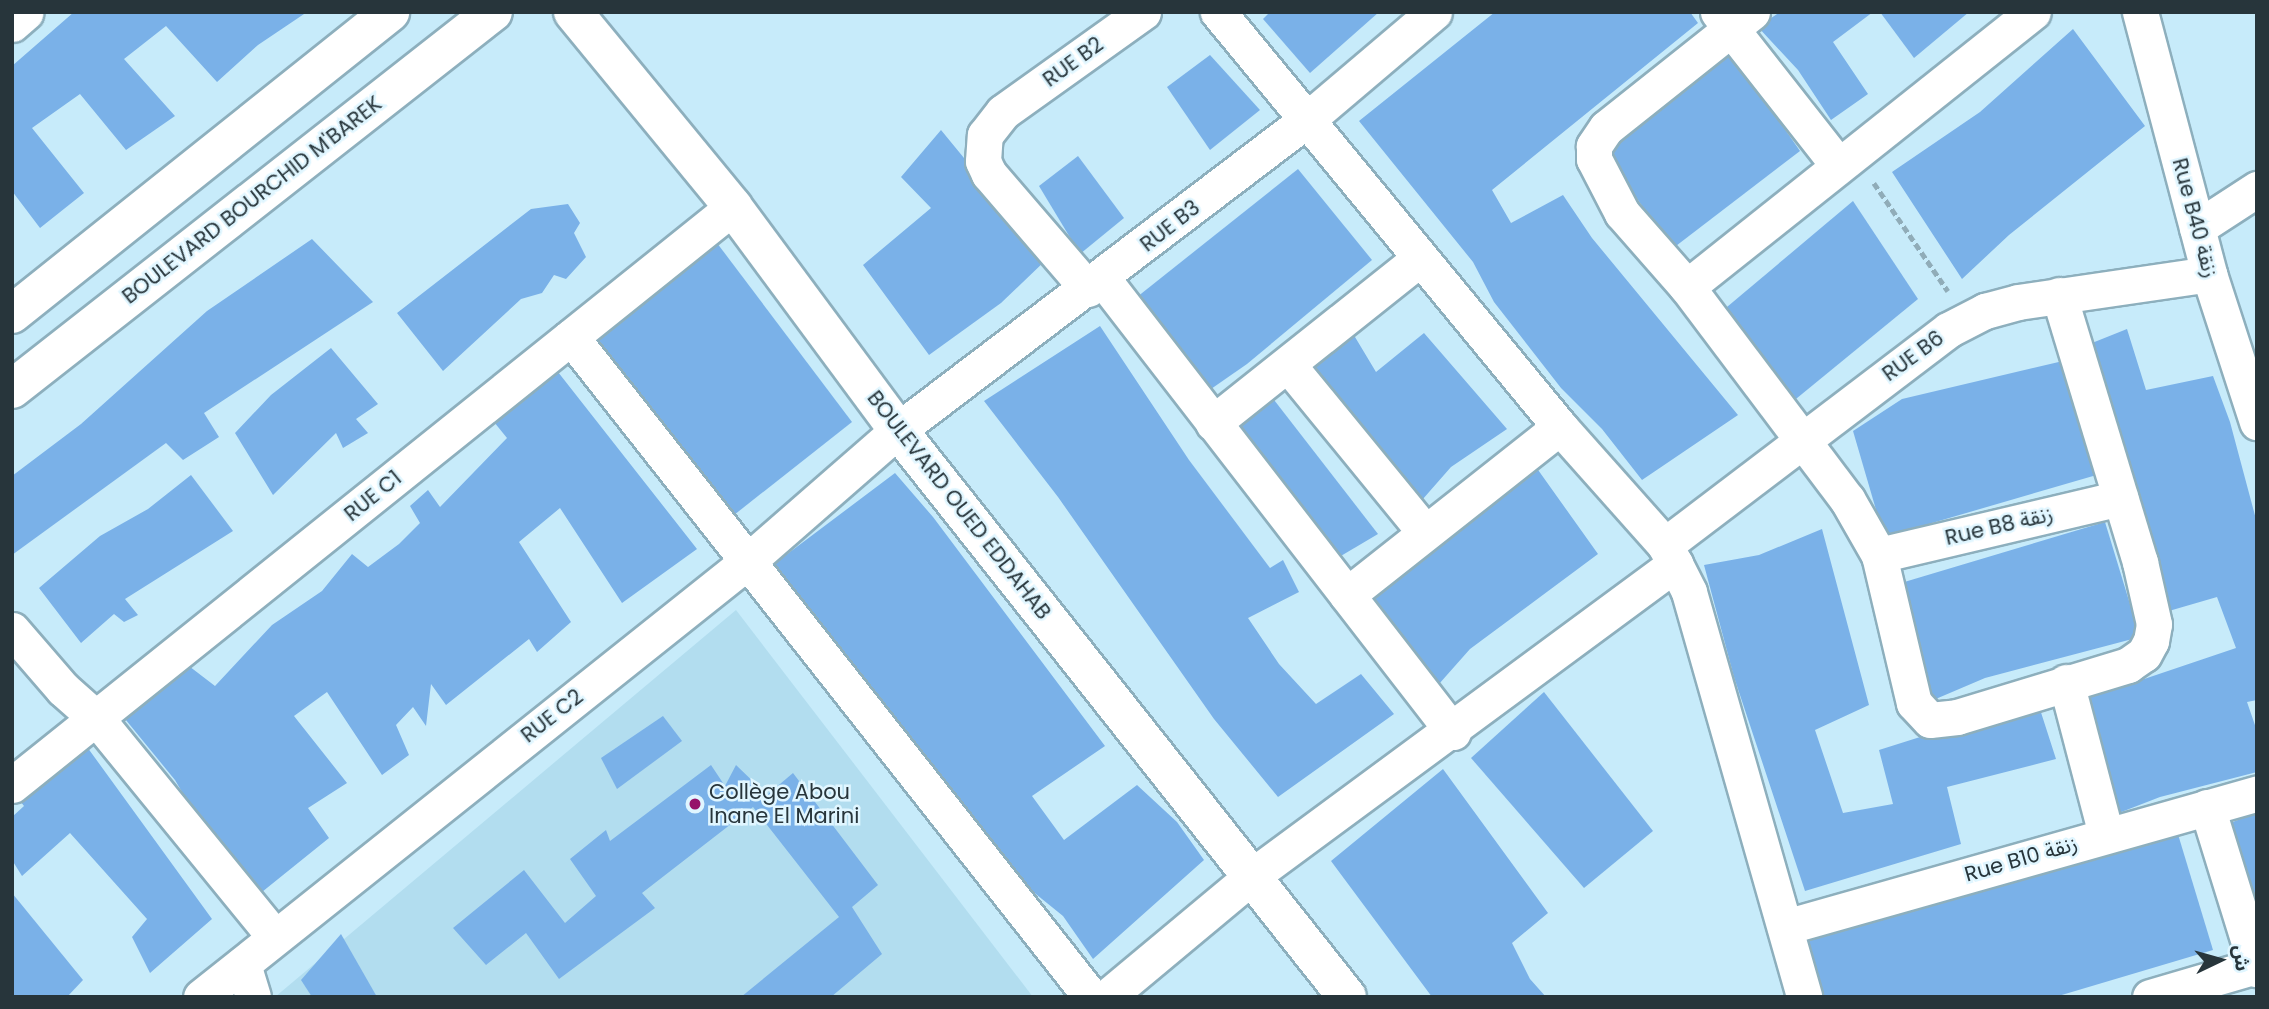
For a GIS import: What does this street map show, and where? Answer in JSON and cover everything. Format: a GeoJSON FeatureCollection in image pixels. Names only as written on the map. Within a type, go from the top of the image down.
{"type":"FeatureCollection","features":[{"type":"Feature","properties":{"kind":"street"},"geometry":{"type":"LineString","coordinates":[[12,23],[26,12]]}},
{"type":"Feature","properties":{"kind":"street"},"geometry":{"type":"LineString","coordinates":[[12,314],[390,12]]}},
{"type":"Feature","properties":{"kind":"street","name":"BOULEVARD BOURCHID M'BAREK"},"geometry":{"type":"LineString","coordinates":[[12,389],[492,12]]}},
{"type":"Feature","properties":{"kind":"street","name":"BOULEVARD OUED EDDAHAB"},"geometry":{"type":"LineString","coordinates":[[573,12],[733,207],[898,430],[1348,997]]}},
{"type":"Feature","properties":{"kind":"street","name":"RUE B2"},"geometry":{"type":"LineString","coordinates":[[1095,284],[986,167],[985,135],[1003,112],[1143,12]]}},
{"type":"Feature","properties":{"kind":"street"},"geometry":{"type":"LineString","coordinates":[[1218,12],[1309,118],[1419,259],[1670,554],[1689,592],[1804,997]]}},
{"type":"Feature","properties":{"kind":"street","name":"RUE B3"},"geometry":{"type":"LineString","coordinates":[[898,430],[1095,284],[1309,118],[1434,12]]}},
{"type":"Feature","properties":{"kind":"street"},"geometry":{"type":"LineString","coordinates":[[1687,287],[2033,12]]}},
{"type":"Feature","properties":{"kind":"street","name":"Rue B40 زنقة"},"geometry":{"type":"LineString","coordinates":[[2140,12],[2209,274],[2257,422]]}},
{"type":"Feature","properties":{"kind":"street"},"geometry":{"type":"LineString","coordinates":[[1846,159],[1733,18],[1606,128],[1594,146],[1608,193],[1687,287],[1803,437],[1847,499],[1879,555],[1914,704],[1930,720],[1958,717],[2128,665],[2144,654],[2151,641],[2154,624],[2120,498],[2059,295]]}},
{"type":"Feature","properties":{"kind":"street"},"geometry":{"type":"LineString","coordinates":[[2197,228],[2257,189]]}},
{"type":"Feature","properties":{"kind":"street","name":"RUE C1"},"geometry":{"type":"LineString","coordinates":[[12,785],[733,207]]}},
{"type":"Feature","properties":{"kind":"street"},"geometry":{"type":"LineString","coordinates":[[1213,423],[1289,366],[1419,259]]}},
{"type":"Feature","properties":{"kind":"street","name":"RUE B6"},"geometry":{"type":"LineString","coordinates":[[1107,997],[1252,876],[1453,732],[1670,554],[1803,437],[1968,320],[2018,302],[2209,274]]}},
{"type":"Feature","properties":{"kind":"street"},"geometry":{"type":"LineString","coordinates":[[1095,284],[1213,423],[1453,732]]}},
{"type":"Feature","properties":{"kind":"street"},"geometry":{"type":"LineString","coordinates":[[570,337],[1091,997]]}},
{"type":"Feature","properties":{"kind":"street"},"geometry":{"type":"LineString","coordinates":[[1289,366],[1424,531]]}},
{"type":"Feature","properties":{"kind":"street"},"geometry":{"type":"LineString","coordinates":[[1347,595],[1424,531],[1560,427]]}},
{"type":"Feature","properties":{"kind":"street","name":"RUE C2"},"geometry":{"type":"LineString","coordinates":[[201,997],[274,936],[748,561],[898,430]]}},
{"type":"Feature","properties":{"kind":"street","name":"Rue B8 زنقة"},"geometry":{"type":"LineString","coordinates":[[1879,555],[2120,498]]}},
{"type":"Feature","properties":{"kind":"street"},"geometry":{"type":"LineString","coordinates":[[12,629],[38,662],[97,719],[274,936]]}},
{"type":"Feature","properties":{"kind":"street"},"geometry":{"type":"LineString","coordinates":[[2066,682],[2106,835]]}},
{"type":"Feature","properties":{"kind":"street","name":"Rue B10 زنقة"},"geometry":{"type":"LineString","coordinates":[[1785,927],[2257,793]]}},
{"type":"Feature","properties":{"kind":"street"},"geometry":{"type":"LineString","coordinates":[[2150,997],[2256,967],[2207,807]]}},
{"type":"Feature","properties":{"kind":"street"},"geometry":{"type":"LineString","coordinates":[[243,964],[253,997]]}},
{"type":"Feature","properties":{"kind":"path"},"geometry":{"type":"LineString","coordinates":[[1846,159],[1968,320]]}},
{"type":"Feature","properties":{"kind":"shaded area","name":"Collège Abou Inane El Marini"},"geometry":{"type":"Polygon","coordinates":[[[736,610],[1033,997],[275,997],[736,610]]]}},
{"type":"Feature","properties":{"kind":"building"},"geometry":{"type":"Polygon","coordinates":[[[74,12],[307,12],[258,45],[217,82],[166,26],[124,59],[175,116],[126,150],[80,94],[32,128],[84,193],[40,228],[12,191],[12,66],[74,12]]]}},
{"type":"Feature","properties":{"kind":"building"},"geometry":{"type":"Polygon","coordinates":[[[1270,12],[1379,12],[1310,73],[1263,19],[1270,12]]]}},
{"type":"Feature","properties":{"kind":"building"},"geometry":{"type":"Polygon","coordinates":[[[1495,12],[1690,12],[1698,23],[1492,190],[1511,223],[1563,195],[1592,238],[1738,415],[1642,480],[1602,429],[1561,388],[1494,302],[1473,262],[1359,121],[1495,12]]]}},
{"type":"Feature","properties":{"kind":"building"},"geometry":{"type":"Polygon","coordinates":[[[1780,12],[1873,12],[1833,42],[1868,94],[1831,120],[1798,70],[1758,27],[1780,12]]]}},
{"type":"Feature","properties":{"kind":"building"},"geometry":{"type":"Polygon","coordinates":[[[1880,12],[1969,12],[1914,58],[1880,12]]]}},
{"type":"Feature","properties":{"kind":"building"},"geometry":{"type":"Polygon","coordinates":[[[2073,29],[2145,126],[2009,235],[1962,279],[1892,172],[1980,112],[2073,29]]]}},
{"type":"Feature","properties":{"kind":"building"},"geometry":{"type":"Polygon","coordinates":[[[1727,46],[1800,151],[1672,249],[1604,151],[1727,46]]]}},
{"type":"Feature","properties":{"kind":"building"},"geometry":{"type":"Polygon","coordinates":[[[1210,55],[1260,110],[1210,150],[1167,87],[1210,55]]]}},
{"type":"Feature","properties":{"kind":"building"},"geometry":{"type":"Polygon","coordinates":[[[941,130],[1047,259],[1001,303],[929,355],[863,265],[931,208],[901,177],[941,130]]]}},
{"type":"Feature","properties":{"kind":"building"},"geometry":{"type":"Polygon","coordinates":[[[1078,156],[1124,218],[1080,254],[1039,186],[1078,156]]]}},
{"type":"Feature","properties":{"kind":"building"},"geometry":{"type":"Polygon","coordinates":[[[1298,169],[1372,260],[1247,364],[1198,398],[1132,301],[1298,169]]]}},
{"type":"Feature","properties":{"kind":"building"},"geometry":{"type":"Polygon","coordinates":[[[1853,201],[1918,299],[1791,403],[1721,312],[1853,201]]]}},
{"type":"Feature","properties":{"kind":"building"},"geometry":{"type":"Polygon","coordinates":[[[568,204],[580,223],[574,233],[586,257],[566,279],[554,275],[542,293],[521,299],[443,371],[397,313],[531,209],[568,204]]]}},
{"type":"Feature","properties":{"kind":"building"},"geometry":{"type":"Polygon","coordinates":[[[312,239],[373,302],[204,413],[219,437],[183,460],[166,443],[12,555],[12,476],[81,424],[207,311],[312,239]]]}},
{"type":"Feature","properties":{"kind":"building"},"geometry":{"type":"Polygon","coordinates":[[[717,243],[852,422],[734,515],[598,340],[717,243]]]}},
{"type":"Feature","properties":{"kind":"building"},"geometry":{"type":"Polygon","coordinates":[[[1100,326],[1189,460],[1270,568],[1283,560],[1299,592],[1248,618],[1279,664],[1316,704],[1361,674],[1394,714],[1278,797],[1214,719],[1058,497],[984,401],[1100,326]]]}},
{"type":"Feature","properties":{"kind":"building"},"geometry":{"type":"Polygon","coordinates":[[[2127,329],[2146,390],[2213,376],[2230,422],[2257,523],[2257,700],[2247,702],[2257,731],[2257,772],[2160,797],[2111,816],[2079,701],[2236,648],[2217,597],[2162,613],[2087,345],[2127,329]]]}},
{"type":"Feature","properties":{"kind":"building"},"geometry":{"type":"Polygon","coordinates":[[[1352,332],[1376,372],[1424,333],[1507,429],[1451,467],[1415,508],[1304,368],[1352,332]]]}},
{"type":"Feature","properties":{"kind":"building"},"geometry":{"type":"Polygon","coordinates":[[[331,348],[378,404],[356,419],[368,433],[343,448],[336,433],[273,495],[235,433],[271,395],[331,348]]]}},
{"type":"Feature","properties":{"kind":"building"},"geometry":{"type":"Polygon","coordinates":[[[2063,361],[2100,474],[1884,537],[1853,431],[1902,399],[2063,361]]]}},
{"type":"Feature","properties":{"kind":"building"},"geometry":{"type":"Polygon","coordinates":[[[558,372],[697,549],[622,603],[560,508],[519,542],[571,622],[537,652],[529,639],[446,705],[431,684],[426,726],[413,707],[396,725],[409,755],[382,775],[327,692],[294,716],[347,783],[308,808],[329,838],[257,896],[199,821],[175,780],[121,714],[185,663],[215,686],[272,625],[322,591],[352,554],[368,567],[399,544],[420,523],[410,506],[428,490],[440,507],[507,438],[494,422],[558,372]]]}},
{"type":"Feature","properties":{"kind":"building"},"geometry":{"type":"Polygon","coordinates":[[[1271,396],[1378,534],[1329,563],[1232,426],[1271,396]]]}},
{"type":"Feature","properties":{"kind":"building"},"geometry":{"type":"Polygon","coordinates":[[[1531,460],[1598,554],[1470,649],[1431,693],[1360,603],[1531,460]]]}},
{"type":"Feature","properties":{"kind":"building"},"geometry":{"type":"Polygon","coordinates":[[[895,473],[933,517],[1105,746],[1032,796],[1064,840],[1137,785],[1177,822],[1204,860],[1093,959],[1063,916],[1021,882],[774,564],[895,473]]]}},
{"type":"Feature","properties":{"kind":"building"},"geometry":{"type":"Polygon","coordinates":[[[191,475],[233,531],[125,599],[138,615],[124,622],[114,614],[81,643],[39,588],[100,536],[148,509],[191,475]]]}},
{"type":"Feature","properties":{"kind":"building"},"geometry":{"type":"Polygon","coordinates":[[[2105,522],[2140,637],[1985,678],[1931,701],[1901,583],[2105,522]]]}},
{"type":"Feature","properties":{"kind":"building"},"geometry":{"type":"Polygon","coordinates":[[[1822,529],[1869,705],[1815,730],[1843,813],[1893,804],[1879,750],[2037,700],[2056,759],[1947,787],[1961,844],[1805,891],[1734,677],[1704,565],[1759,555],[1822,529]]]}},
{"type":"Feature","properties":{"kind":"building"},"geometry":{"type":"Polygon","coordinates":[[[1544,692],[1653,831],[1584,888],[1471,758],[1544,692]]]}},
{"type":"Feature","properties":{"kind":"building"},"geometry":{"type":"Polygon","coordinates":[[[663,716],[682,741],[617,789],[601,758],[663,716]]]}},
{"type":"Feature","properties":{"kind":"building"},"geometry":{"type":"Polygon","coordinates":[[[82,740],[212,919],[150,973],[132,937],[147,919],[70,833],[22,876],[12,860],[12,817],[24,806],[13,792],[82,740]]]}},
{"type":"Feature","properties":{"kind":"building"},"geometry":{"type":"Polygon","coordinates":[[[711,765],[725,786],[736,765],[767,795],[793,773],[878,885],[852,907],[882,954],[831,997],[741,997],[839,917],[753,807],[642,893],[655,908],[559,979],[526,933],[486,965],[453,928],[524,870],[565,923],[596,896],[570,859],[606,830],[610,841],[711,765]]]}},
{"type":"Feature","properties":{"kind":"building"},"geometry":{"type":"Polygon","coordinates":[[[1443,769],[1548,913],[1512,943],[1530,979],[1546,997],[1432,997],[1331,861],[1443,769]]]}},
{"type":"Feature","properties":{"kind":"building"},"geometry":{"type":"Polygon","coordinates":[[[2257,812],[2257,955],[2221,827],[2257,812]]]}},
{"type":"Feature","properties":{"kind":"building"},"geometry":{"type":"Polygon","coordinates":[[[2177,831],[2213,950],[2055,997],[1821,997],[1805,941],[2177,831]]]}},
{"type":"Feature","properties":{"kind":"building"},"geometry":{"type":"Polygon","coordinates":[[[12,893],[83,980],[67,997],[12,997],[12,893]]]}},
{"type":"Feature","properties":{"kind":"building"},"geometry":{"type":"Polygon","coordinates":[[[341,934],[377,997],[312,997],[301,980],[341,934]]]}},
{"type":"Feature","properties":{"kind":"place","name":"Collège Abou Inane El Marini"},"geometry":{"type":"Point","coordinates":[695,804]}}]}
